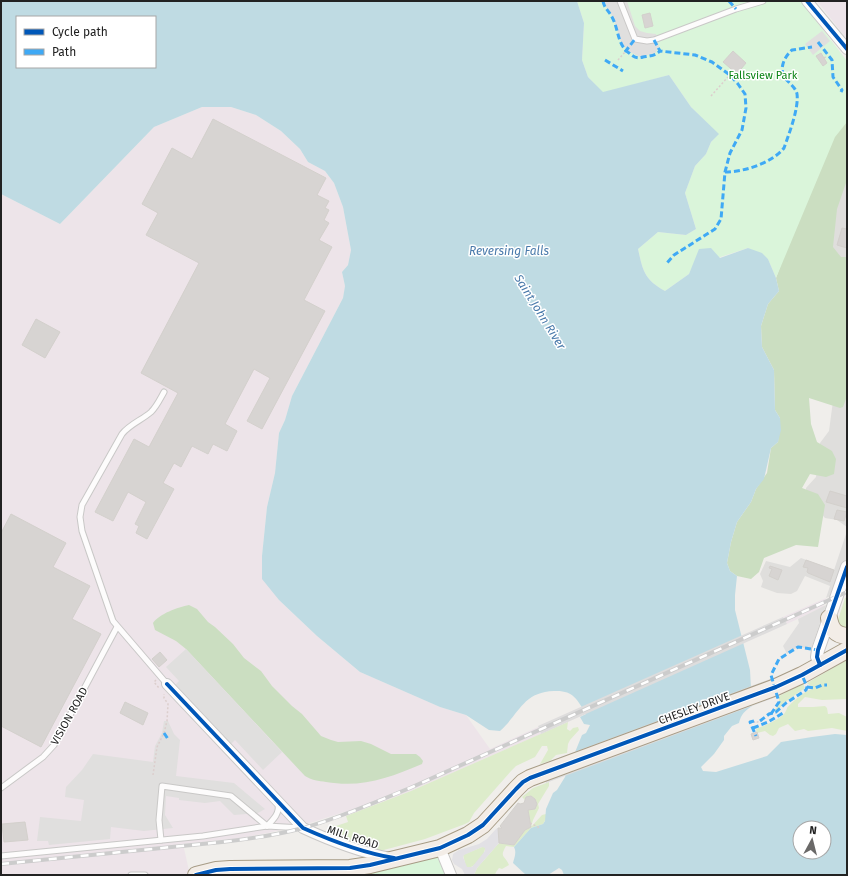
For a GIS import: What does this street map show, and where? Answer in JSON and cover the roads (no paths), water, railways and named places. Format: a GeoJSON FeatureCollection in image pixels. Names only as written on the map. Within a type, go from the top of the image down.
{"type":"FeatureCollection","features":[{"type":"Feature","properties":{"kind":"main road"},"geometry":{"type":"LineString","coordinates":[[829,618],[834,631],[839,635],[847,636]]}},
{"type":"Feature","properties":{"kind":"main road","name":"CHESLEY DRIVE"},"geometry":{"type":"LineString","coordinates":[[196,875],[216,870],[230,869],[350,868],[370,866],[440,848],[468,835],[483,825],[523,782],[530,778],[776,687],[802,675],[847,650]]}},
{"type":"Feature","properties":{"kind":"street"},"geometry":{"type":"LineString","coordinates":[[807,1],[847,49]]}},
{"type":"Feature","properties":{"kind":"street"},"geometry":{"type":"LineString","coordinates":[[820,665],[817,657],[818,650],[847,567]]}},
{"type":"Feature","properties":{"kind":"street"},"geometry":{"type":"LineString","coordinates":[[163,689],[277,799],[303,828]]}},
{"type":"Feature","properties":{"kind":"street","name":"MILL ROAD"},"geometry":{"type":"LineString","coordinates":[[303,828],[324,838],[373,854],[398,859]]}},
{"type":"Feature","properties":{"kind":"street"},"geometry":{"type":"LineString","coordinates":[[440,848],[451,875]]}},
{"type":"Feature","properties":{"kind":"lane"},"geometry":{"type":"LineString","coordinates":[[620,1],[635,39],[647,41],[654,40],[736,9],[763,1]]}},
{"type":"Feature","properties":{"kind":"lane"},"geometry":{"type":"LineString","coordinates":[[163,689],[159,675],[117,627],[110,614],[82,530],[81,512],[82,506],[122,434],[130,426],[156,407],[164,392]]}},
{"type":"Feature","properties":{"kind":"lane","name":"VISION ROAD"},"geometry":{"type":"LineString","coordinates":[[1,788],[54,746],[117,627]]}},
{"type":"Feature","properties":{"kind":"lane"},"geometry":{"type":"LineString","coordinates":[[160,840],[159,820],[162,786],[231,796],[267,826],[278,812],[279,807],[277,799]]}},
{"type":"Feature","properties":{"kind":"lane","name":"MILL ROAD"},"geometry":{"type":"LineString","coordinates":[[1,856],[217,834],[267,826],[303,828]]}},
{"type":"Feature","properties":{"kind":"lane"},"geometry":{"type":"LineString","coordinates":[[132,875],[145,875]]}},
{"type":"Feature","properties":{"kind":"water"},"geometry":{"type":"Polygon","coordinates":[[[1,1],[577,1],[584,23],[582,60],[588,77],[603,92],[669,75],[691,107],[719,134],[711,142],[706,154],[695,166],[685,193],[696,229],[686,235],[658,232],[638,249],[643,269],[658,287],[665,291],[689,274],[699,249],[711,248],[720,258],[748,248],[762,253],[768,259],[776,278],[779,291],[768,304],[761,326],[762,347],[774,370],[775,410],[780,418],[781,430],[778,442],[771,448],[764,479],[756,489],[751,502],[737,522],[727,563],[730,571],[737,576],[735,610],[750,670],[752,706],[744,713],[739,723],[732,726],[724,736],[724,740],[714,754],[701,767],[703,771],[716,772],[767,756],[781,742],[835,734],[847,735],[847,875],[564,875],[562,870],[559,868],[548,875],[526,875],[513,863],[515,853],[514,847],[531,828],[543,824],[545,821],[546,809],[553,793],[557,790],[565,777],[582,735],[586,733],[590,725],[584,724],[580,717],[586,714],[574,696],[560,691],[544,692],[535,695],[523,705],[500,731],[489,730],[466,715],[440,707],[360,672],[317,636],[279,600],[262,579],[262,556],[267,507],[275,473],[279,433],[285,420],[292,396],[343,298],[345,286],[342,272],[348,265],[351,250],[343,207],[334,183],[325,171],[308,162],[300,149],[281,131],[256,115],[231,107],[202,107],[154,127],[60,224],[1,194],[1,1]]]}},
{"type":"Feature","properties":{"kind":"railway"},"geometry":{"type":"LineString","coordinates":[[1,864],[242,840],[283,833],[330,820],[410,788],[847,592]]}},
{"type":"Feature","properties":{"kind":"park label","name":"Fallsview Park"},"geometry":{"type":"Point","coordinates":[763,75]}},
{"type":"Feature","properties":{"kind":"water label","name":"Reversing Falls"},"geometry":{"type":"Point","coordinates":[509,251]}},
{"type":"Feature","properties":{"kind":"water label","name":"Saint John River"},"geometry":{"type":"Point","coordinates":[540,312]}}]}
